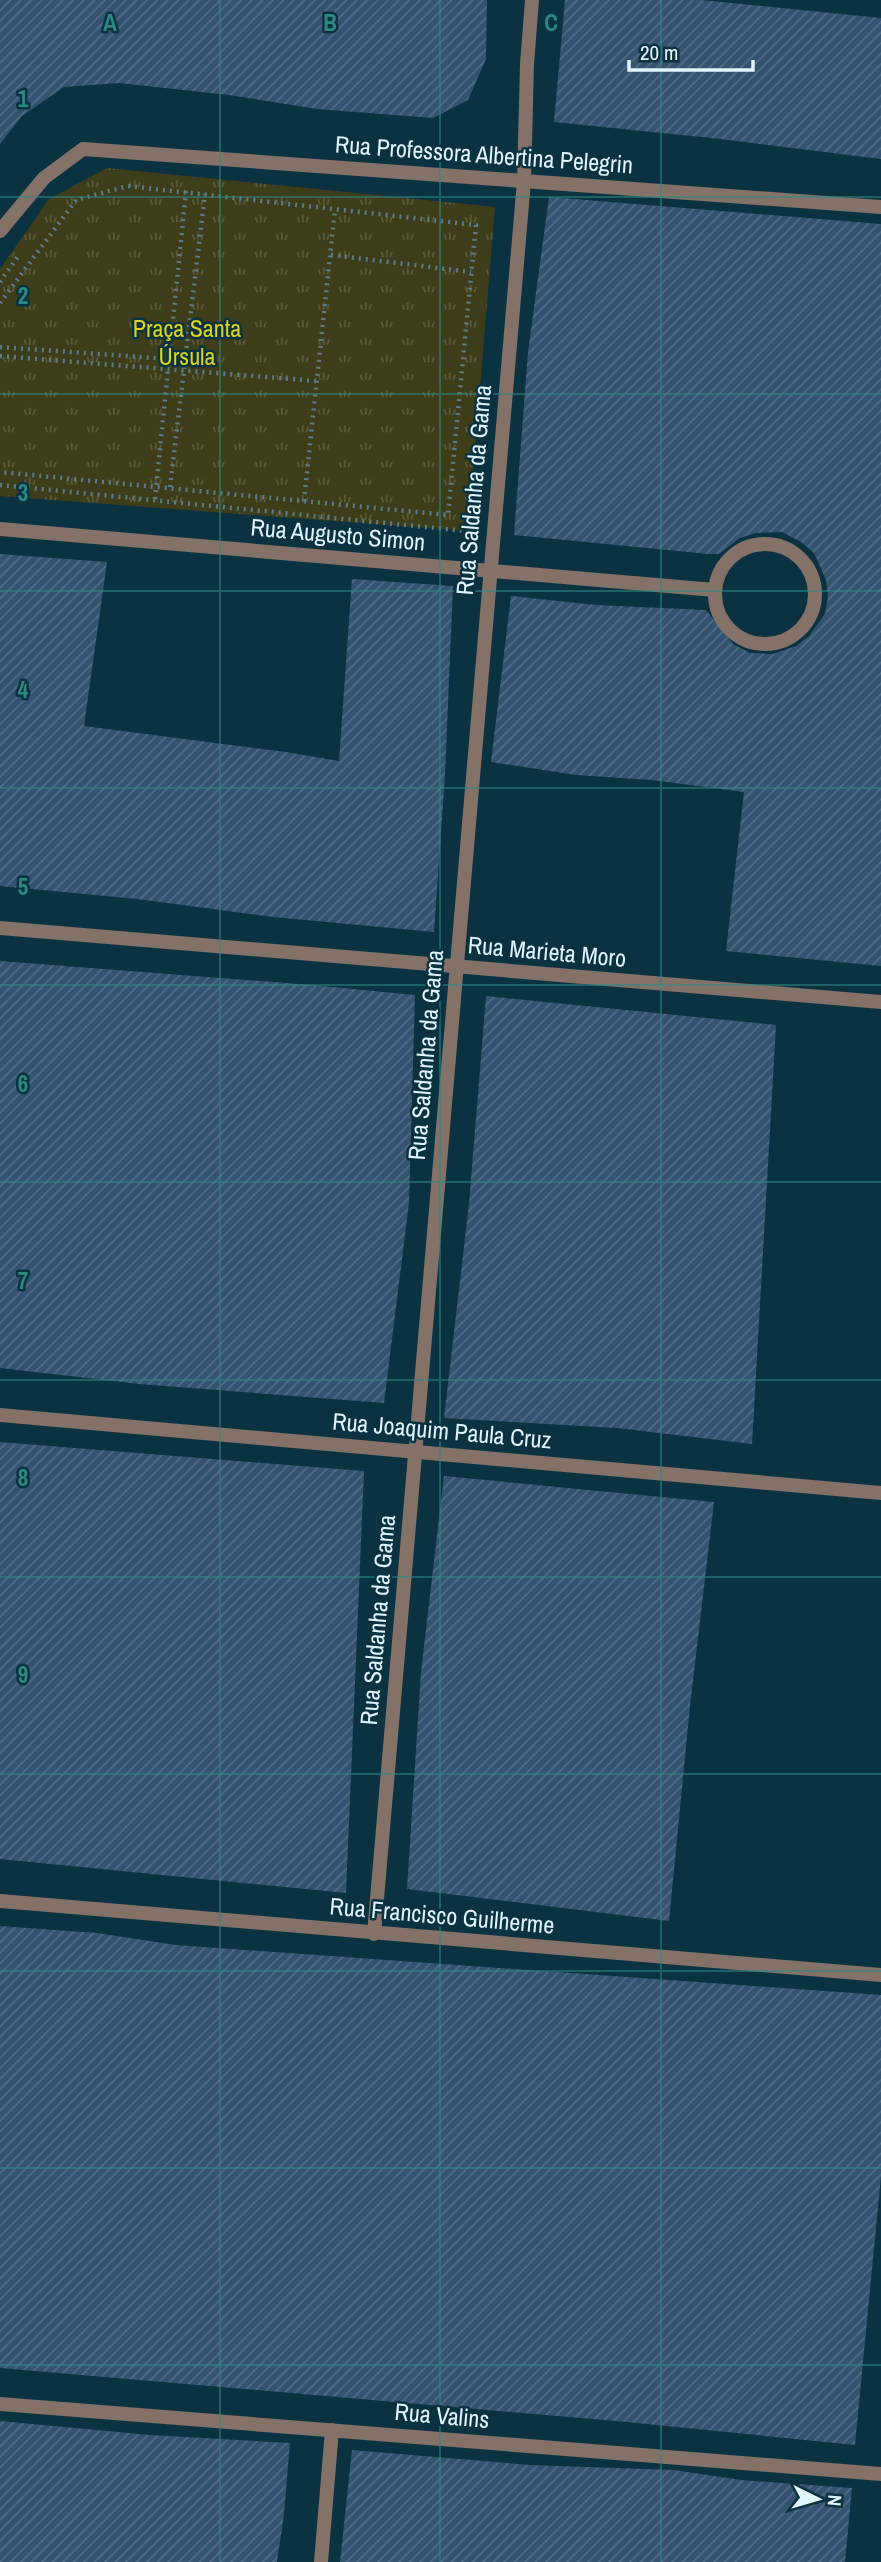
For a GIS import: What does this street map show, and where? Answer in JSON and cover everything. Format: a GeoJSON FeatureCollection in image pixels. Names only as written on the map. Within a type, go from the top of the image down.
{"type":"FeatureCollection","features":[{"type":"Feature","properties":{"kind":"street","name":"Rua Saldanha da Gama"},"geometry":{"type":"LineString","coordinates":[[374,1934],[524,181],[527,64],[533,0]]}},
{"type":"Feature","properties":{"kind":"street","name":"Rua Professora Albertina Pelegrin"},"geometry":{"type":"LineString","coordinates":[[0,231],[44,178],[83,149],[881,206]]}},
{"type":"Feature","properties":{"kind":"street","name":"Rua Augusto Simon"},"geometry":{"type":"LineString","coordinates":[[0,529],[715,590]]}},
{"type":"Feature","properties":{"kind":"street"},"geometry":{"type":"LineString","coordinates":[[769,544],[784,547],[797,556],[807,568],[814,583],[814,599],[810,616],[800,630],[786,640],[769,644],[752,643],[736,636],[723,623],[716,607],[715,590],[718,575],[727,561],[739,551],[753,545],[769,544]]}},
{"type":"Feature","properties":{"kind":"street","name":"Rua Marieta Moro"},"geometry":{"type":"LineString","coordinates":[[0,928],[881,1002]]}},
{"type":"Feature","properties":{"kind":"street","name":"Rua Joaquim Paula Cruz"},"geometry":{"type":"LineString","coordinates":[[0,1415],[881,1493]]}},
{"type":"Feature","properties":{"kind":"street","name":"Rua Francisco Guilherme"},"geometry":{"type":"LineString","coordinates":[[0,1901],[881,1975]]}},
{"type":"Feature","properties":{"kind":"street","name":"Rua Valins"},"geometry":{"type":"LineString","coordinates":[[0,2404],[881,2474]]}},
{"type":"Feature","properties":{"kind":"street"},"geometry":{"type":"LineString","coordinates":[[321,2562],[332,2430]]}},
{"type":"Feature","properties":{"kind":"path"},"geometry":{"type":"LineString","coordinates":[[155,499],[187,184]]}},
{"type":"Feature","properties":{"kind":"path"},"geometry":{"type":"LineString","coordinates":[[0,303],[76,200],[128,186],[476,225],[448,516],[0,472]]}},
{"type":"Feature","properties":{"kind":"path"},"geometry":{"type":"LineString","coordinates":[[170,487],[205,194]]}},
{"type":"Feature","properties":{"kind":"path"},"geometry":{"type":"LineString","coordinates":[[304,501],[335,209]]}},
{"type":"Feature","properties":{"kind":"path"},"geometry":{"type":"LineString","coordinates":[[0,282],[22,252]]}},
{"type":"Feature","properties":{"kind":"path"},"geometry":{"type":"LineString","coordinates":[[331,255],[471,272]]}},
{"type":"Feature","properties":{"kind":"path"},"geometry":{"type":"LineString","coordinates":[[0,347],[169,359]]}},
{"type":"Feature","properties":{"kind":"path"},"geometry":{"type":"LineString","coordinates":[[0,356],[317,381]]}},
{"type":"Feature","properties":{"kind":"path"},"geometry":{"type":"LineString","coordinates":[[0,485],[468,531],[469,518]]}},
{"type":"Feature","properties":{"kind":"green space","name":"Praça Santa Úrsula"},"geometry":{"type":"Polygon","coordinates":[[[107,168],[495,207],[468,531],[0,496],[0,269],[49,199],[107,168]]]}},
{"type":"Feature","properties":{"kind":"building"},"geometry":{"type":"Polygon","coordinates":[[[0,0],[487,0],[486,59],[468,100],[433,118],[317,109],[229,95],[119,83],[64,87],[22,116],[0,144],[0,0]]]}},
{"type":"Feature","properties":{"kind":"building"},"geometry":{"type":"Polygon","coordinates":[[[565,0],[701,0],[881,18],[881,159],[554,122],[565,0]]]}},
{"type":"Feature","properties":{"kind":"building"},"geometry":{"type":"Polygon","coordinates":[[[549,197],[881,224],[881,966],[726,951],[744,792],[652,780],[576,775],[491,762],[511,596],[596,605],[706,610],[733,644],[750,653],[773,654],[796,646],[809,636],[825,614],[828,597],[826,580],[814,553],[782,532],[756,533],[740,538],[719,554],[514,535],[528,352],[549,197]]]}},
{"type":"Feature","properties":{"kind":"building"},"geometry":{"type":"Polygon","coordinates":[[[0,554],[107,562],[84,726],[339,761],[352,579],[453,586],[445,775],[434,932],[0,886],[0,554]]]}},
{"type":"Feature","properties":{"kind":"building"},"geometry":{"type":"Polygon","coordinates":[[[0,961],[415,995],[409,1203],[384,1403],[139,1384],[0,1368],[0,961]]]}},
{"type":"Feature","properties":{"kind":"building"},"geometry":{"type":"Polygon","coordinates":[[[486,996],[776,1025],[752,1444],[617,1428],[444,1418],[469,1204],[486,996]]]}},
{"type":"Feature","properties":{"kind":"building"},"geometry":{"type":"Polygon","coordinates":[[[0,1442],[364,1471],[346,1893],[0,1859],[0,1442]]]}},
{"type":"Feature","properties":{"kind":"building"},"geometry":{"type":"Polygon","coordinates":[[[444,1476],[714,1502],[669,1921],[407,1889],[421,1672],[444,1476]]]}},
{"type":"Feature","properties":{"kind":"building"},"geometry":{"type":"Polygon","coordinates":[[[0,1926],[97,1933],[176,1945],[881,1995],[881,2176],[855,2445],[616,2421],[0,2368],[0,1926]]]}},
{"type":"Feature","properties":{"kind":"building"},"geometry":{"type":"Polygon","coordinates":[[[0,2421],[150,2435],[290,2443],[277,2562],[0,2562],[0,2421]]]}},
{"type":"Feature","properties":{"kind":"building"},"geometry":{"type":"Polygon","coordinates":[[[352,2450],[530,2465],[674,2470],[741,2480],[852,2488],[845,2562],[340,2562],[352,2450]]]}}]}
